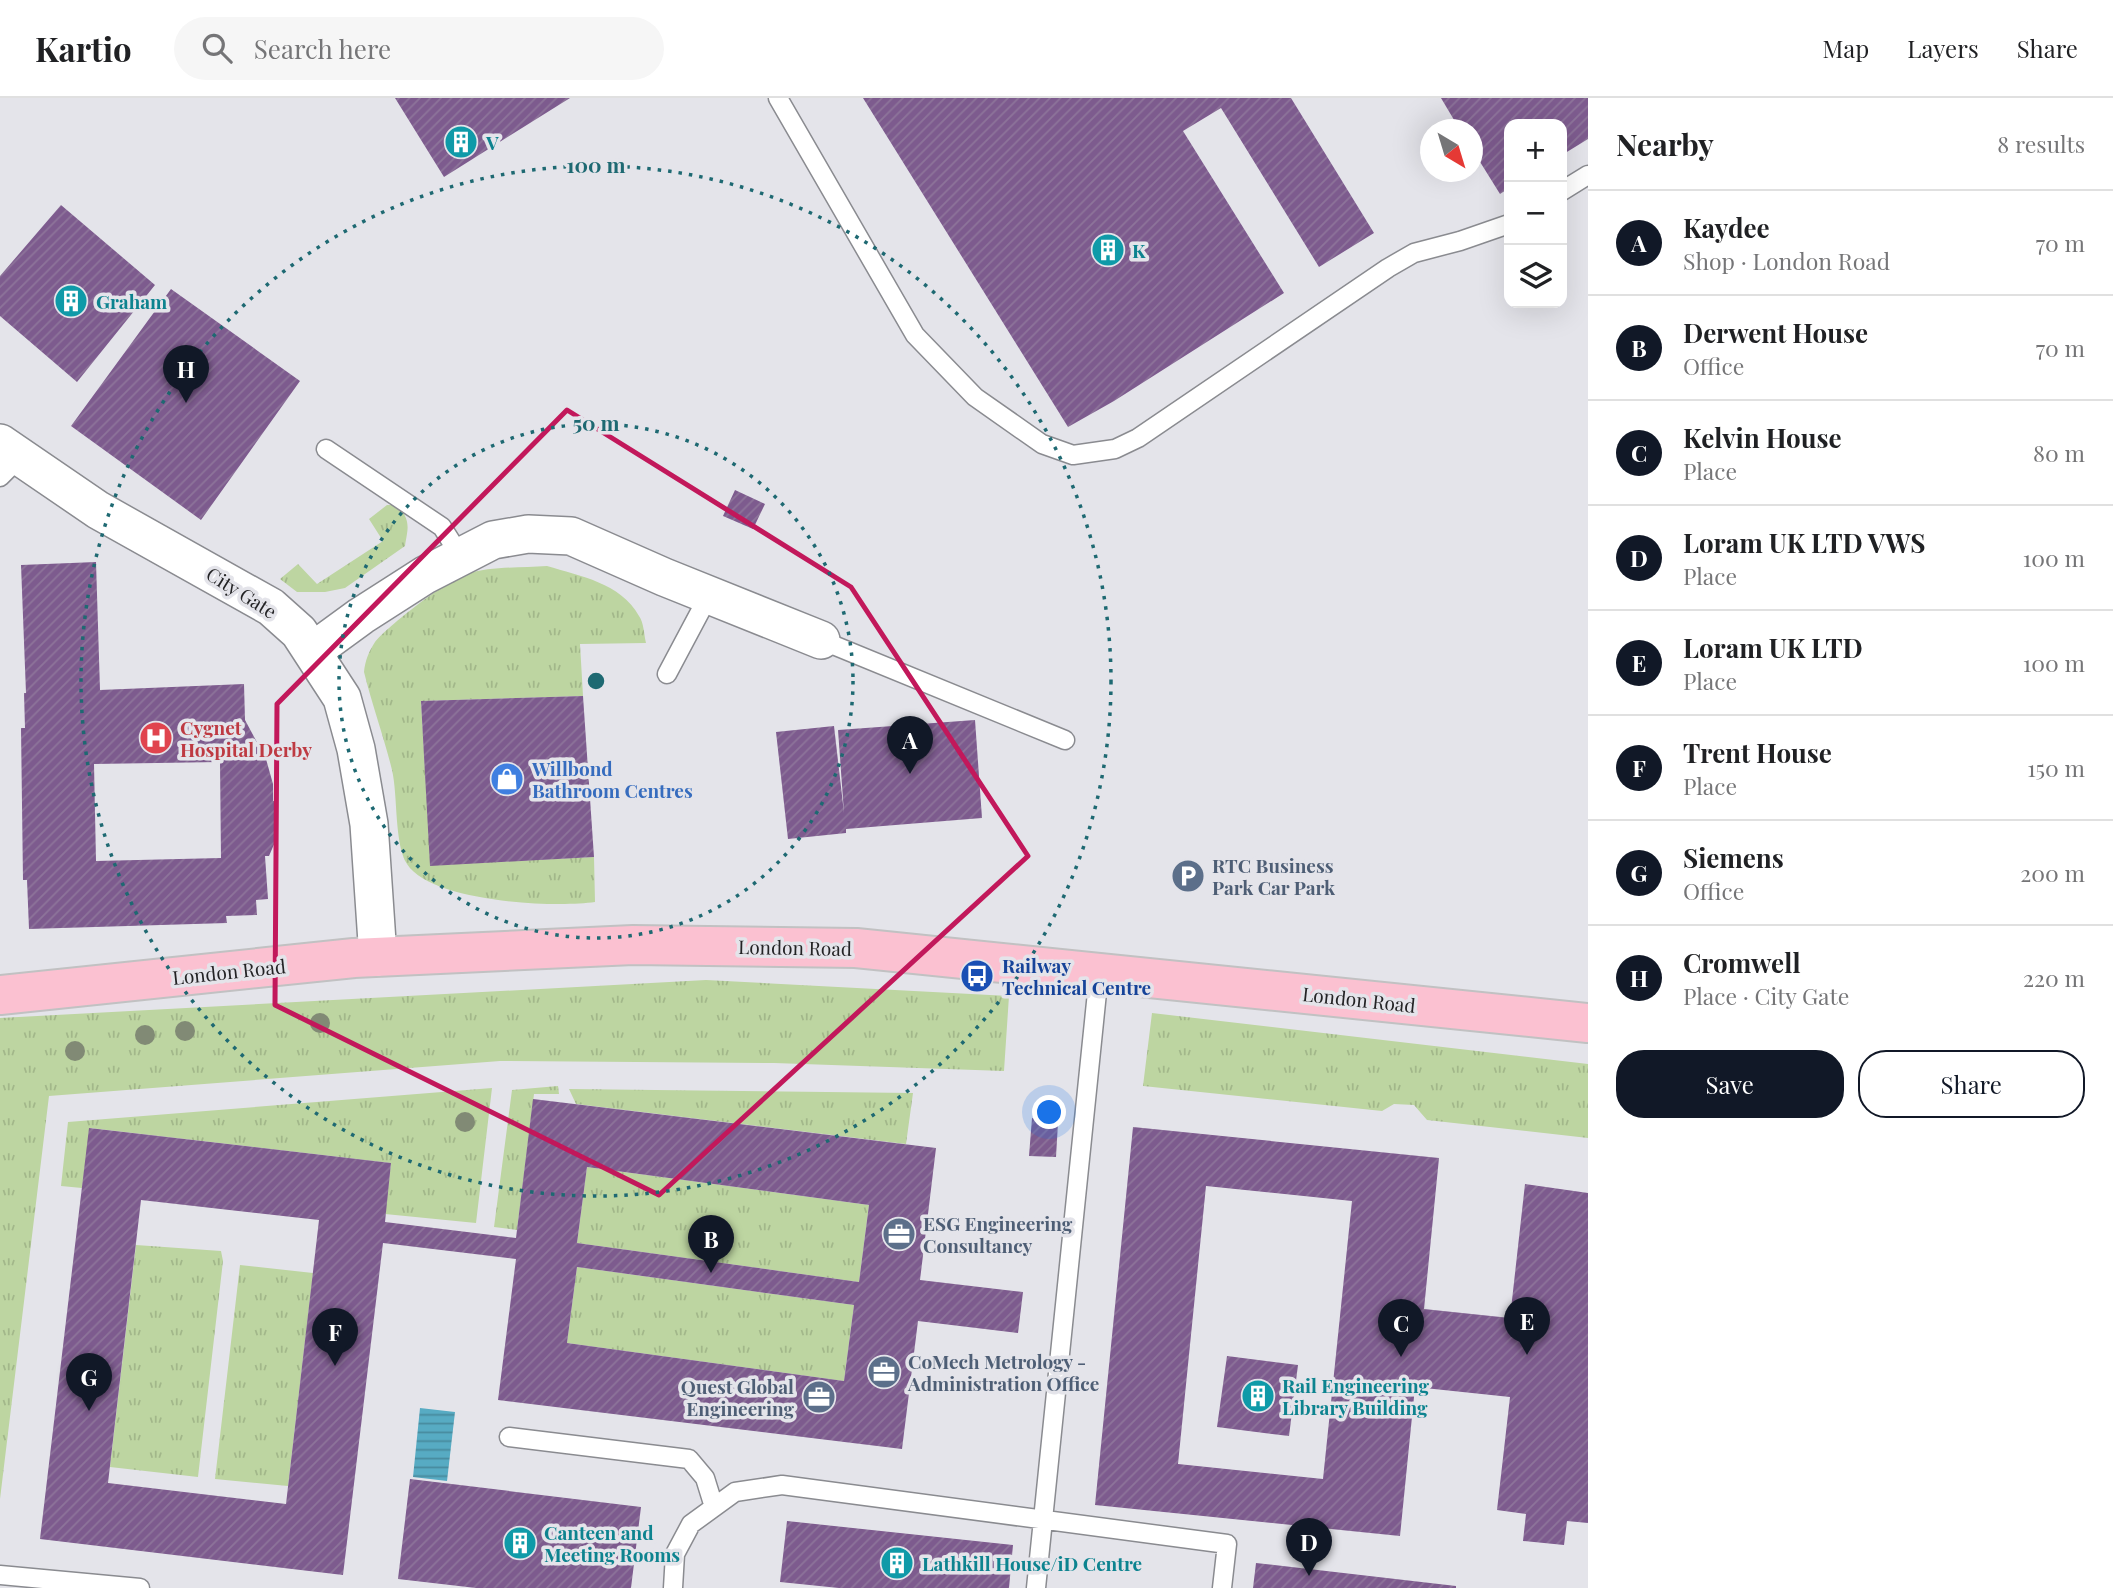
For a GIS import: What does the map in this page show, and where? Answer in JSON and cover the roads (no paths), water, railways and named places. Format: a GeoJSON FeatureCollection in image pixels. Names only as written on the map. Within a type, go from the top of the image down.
{"type":"FeatureCollection","features":[{"type":"Feature","properties":{"kind":"main road","name":"London Road"},"geometry":{"type":"LineString","coordinates":[[0,995],[379,957],[633,945],[856,948],[1588,1023]]}},
{"type":"Feature","properties":{"kind":"street","name":"City Gate"},"geometry":{"type":"LineString","coordinates":[[7,459],[271,607],[299,632],[342,698],[356,749],[369,824],[379,957]]}},
{"type":"Feature","properties":{"kind":"street"},"geometry":{"type":"LineString","coordinates":[[313,651],[360,616],[414,582],[493,540],[528,534],[571,536],[821,640]]}},
{"type":"Feature","properties":{"kind":"lane"},"geometry":{"type":"LineString","coordinates":[[778,98],[915,335],[975,397],[1042,444],[1073,455],[1115,449],[1138,438],[1265,349],[1414,253],[1504,226]]}},
{"type":"Feature","properties":{"kind":"lane"},"geometry":{"type":"LineString","coordinates":[[1567,188],[1588,174]]}},
{"type":"Feature","properties":{"kind":"lane"},"geometry":{"type":"LineString","coordinates":[[326,449],[442,527],[461,557]]}},
{"type":"Feature","properties":{"kind":"lane"},"geometry":{"type":"LineString","coordinates":[[667,674],[709,595]]}},
{"type":"Feature","properties":{"kind":"lane"},"geometry":{"type":"LineString","coordinates":[[821,640],[1065,740]]}},
{"type":"Feature","properties":{"kind":"lane"},"geometry":{"type":"LineString","coordinates":[[1036,1588],[1084,1142],[1099,973]]}},
{"type":"Feature","properties":{"kind":"lane"},"geometry":{"type":"LineString","coordinates":[[509,1437],[689,1460],[705,1478],[714,1507]]}},
{"type":"Feature","properties":{"kind":"lane"},"geometry":{"type":"LineString","coordinates":[[673,1588],[675,1555],[691,1524],[735,1492],[782,1485],[1227,1544],[1222,1588]]}},
{"type":"Feature","properties":{"kind":"lane"},"geometry":{"type":"LineString","coordinates":[[0,1575],[140,1588]]}},
{"type":"Feature","properties":{"kind":"water"},"geometry":{"type":"Polygon","coordinates":[[[420,1408],[455,1412],[447,1481],[413,1477],[420,1408]]]}},
{"type":"Feature","properties":{"kind":"place","name":"V"},"geometry":{"type":"Point","coordinates":[461,142]}},
{"type":"Feature","properties":{"kind":"place","name":"K"},"geometry":{"type":"Point","coordinates":[1108,250]}},
{"type":"Feature","properties":{"kind":"place","name":"Graham"},"geometry":{"type":"Point","coordinates":[71,301]}},
{"type":"Feature","properties":{"kind":"place","name":"Cromwell"},"geometry":{"type":"Point","coordinates":[186,403]}},
{"type":"Feature","properties":{"kind":"place","name":"Cygnet Hospital Derby"},"geometry":{"type":"Point","coordinates":[156,738]}},
{"type":"Feature","properties":{"kind":"place","name":"Kaydee"},"geometry":{"type":"Point","coordinates":[910,774]}},
{"type":"Feature","properties":{"kind":"place","name":"Willbond Bathroom Centres"},"geometry":{"type":"Point","coordinates":[507,779]}},
{"type":"Feature","properties":{"kind":"place","name":"RTC Business Park Car Park"},"geometry":{"type":"Point","coordinates":[1188,876]}},
{"type":"Feature","properties":{"kind":"place","name":"Railway Technical Centre"},"geometry":{"type":"Point","coordinates":[977,976]}},
{"type":"Feature","properties":{"kind":"place","name":"ESG Engineering Consultancy"},"geometry":{"type":"Point","coordinates":[899,1234]}},
{"type":"Feature","properties":{"kind":"place","name":"Derwent House"},"geometry":{"type":"Point","coordinates":[711,1273]}},
{"type":"Feature","properties":{"kind":"place","name":"Loram UK LTD"},"geometry":{"type":"Point","coordinates":[1527,1355]}},
{"type":"Feature","properties":{"kind":"place","name":"Kelvin House"},"geometry":{"type":"Point","coordinates":[1401,1357]}},
{"type":"Feature","properties":{"kind":"place","name":"Trent House"},"geometry":{"type":"Point","coordinates":[335,1366]}},
{"type":"Feature","properties":{"kind":"place","name":"CoMech Metrology - Administration Office"},"geometry":{"type":"Point","coordinates":[884,1372]}},
{"type":"Feature","properties":{"kind":"place","name":"Rail Engineering Library Building"},"geometry":{"type":"Point","coordinates":[1258,1396]}},
{"type":"Feature","properties":{"kind":"place","name":"Quest Global Engineering"},"geometry":{"type":"Point","coordinates":[819,1397]}},
{"type":"Feature","properties":{"kind":"place","name":"Siemens"},"geometry":{"type":"Point","coordinates":[89,1411]}},
{"type":"Feature","properties":{"kind":"place","name":"Canteen and Meeting Rooms"},"geometry":{"type":"Point","coordinates":[520,1543]}},
{"type":"Feature","properties":{"kind":"place","name":"Lathkill House/iD Centre"},"geometry":{"type":"Point","coordinates":[897,1563]}},
{"type":"Feature","properties":{"kind":"place","name":"Loram UK LTD VWS"},"geometry":{"type":"Point","coordinates":[1309,1576]}}]}
